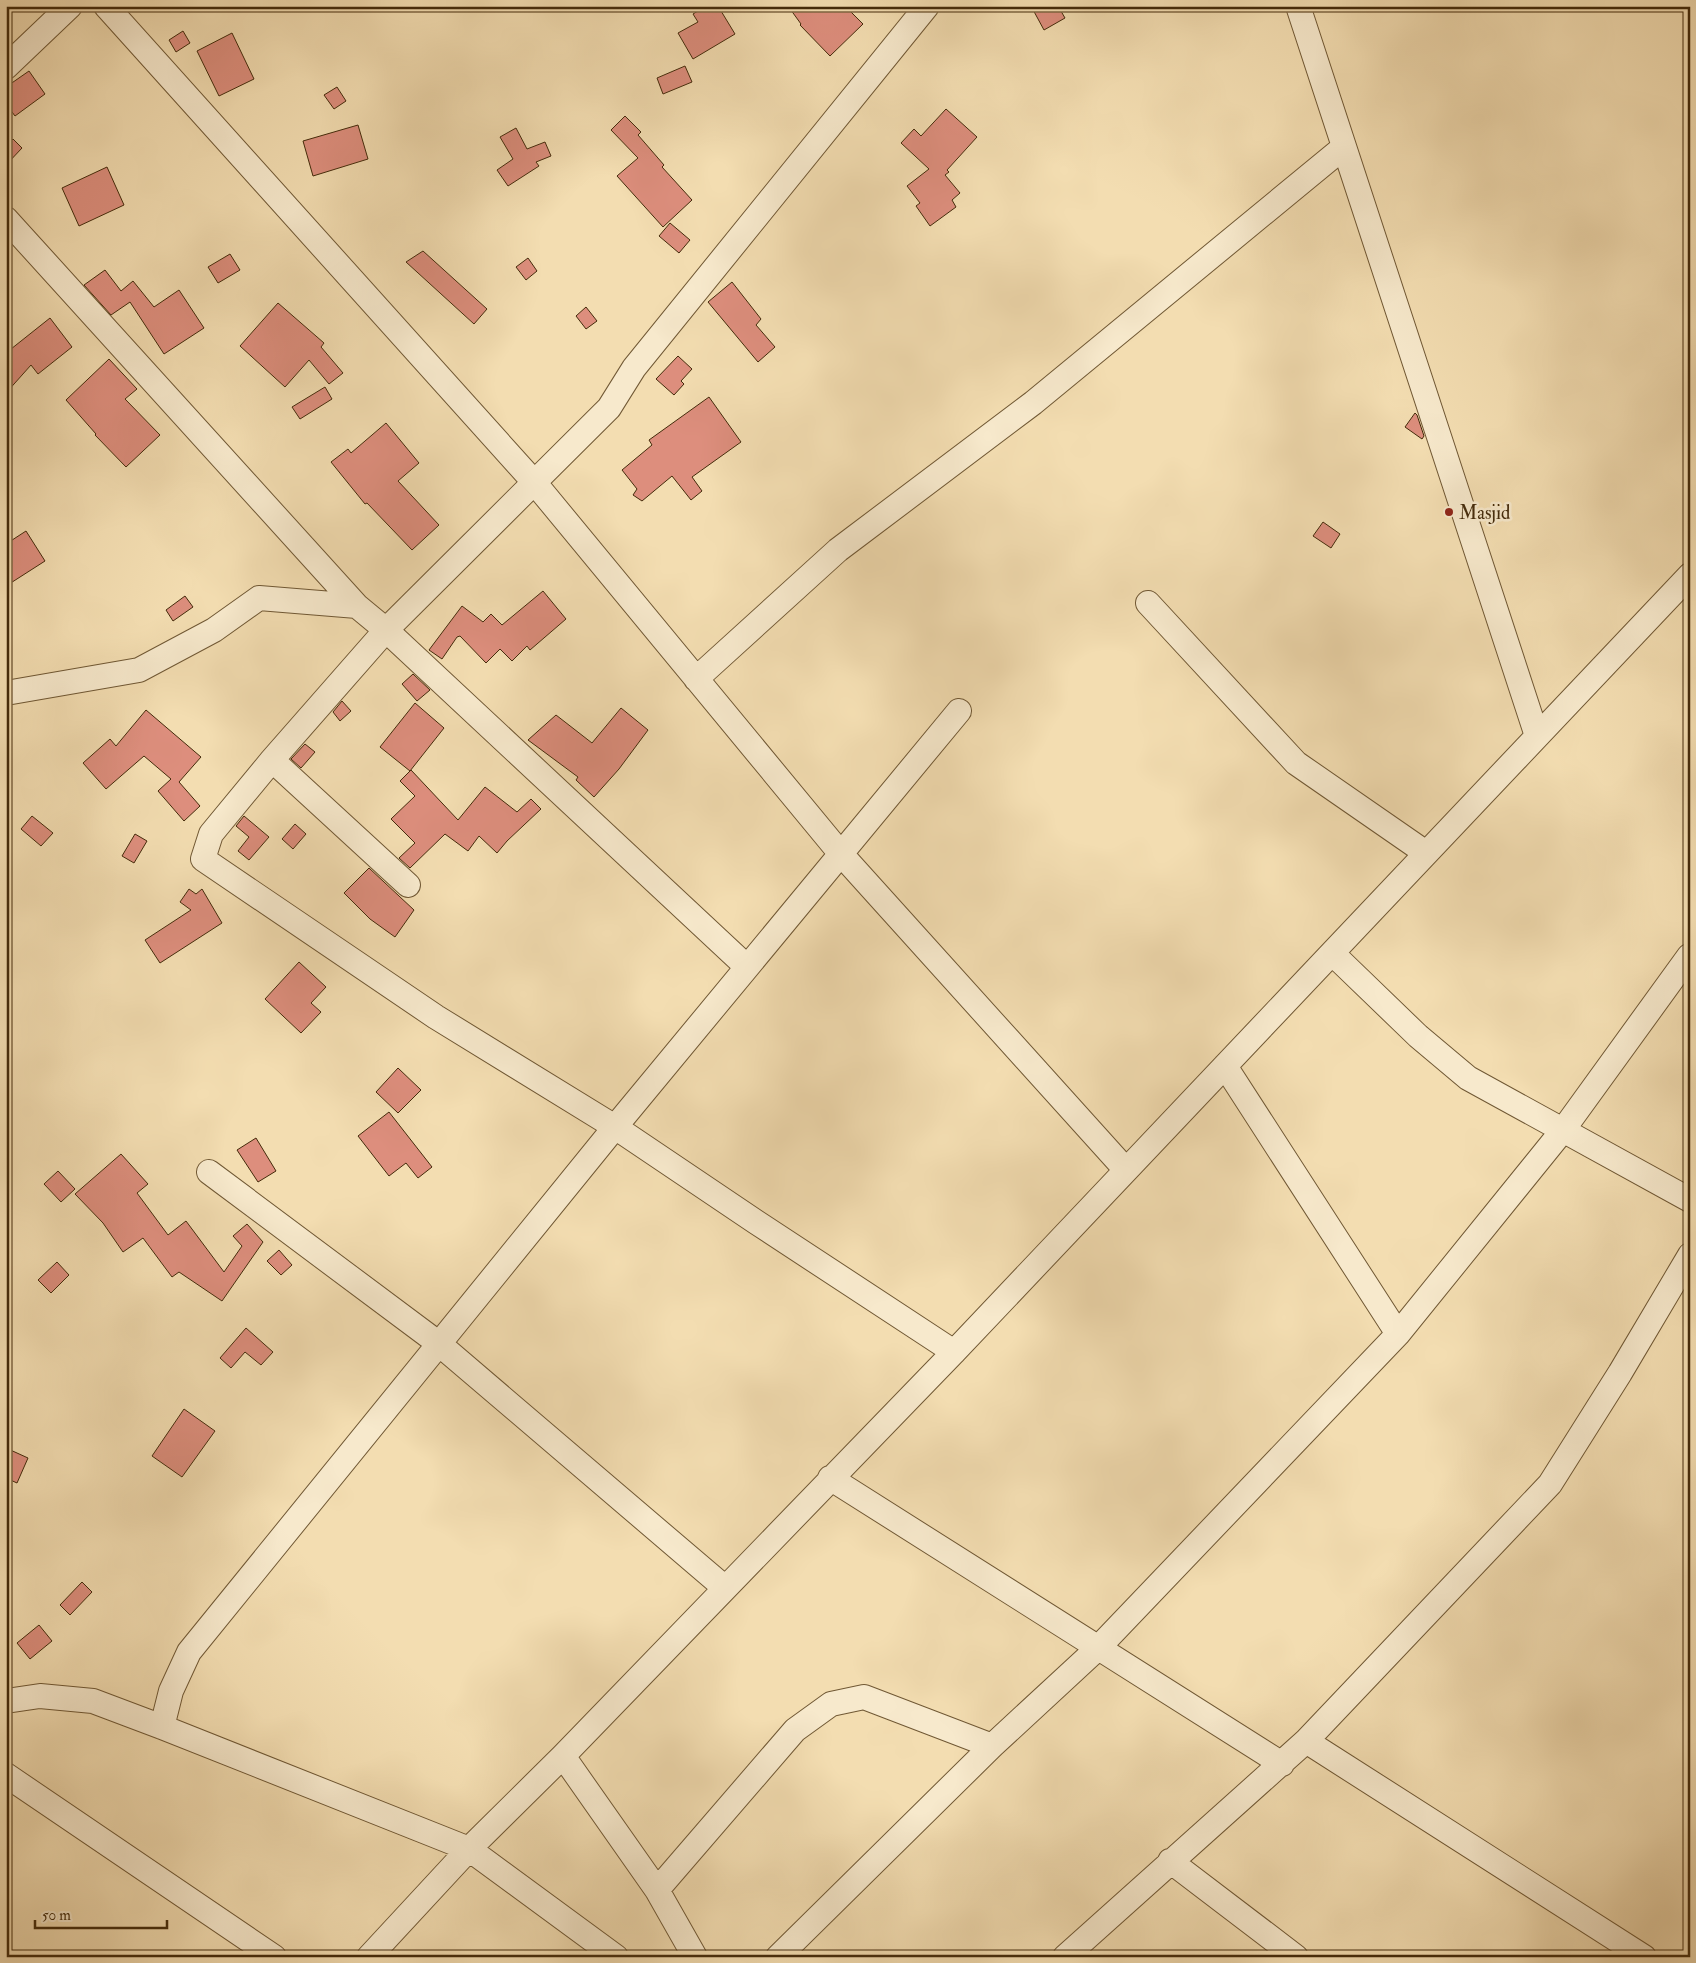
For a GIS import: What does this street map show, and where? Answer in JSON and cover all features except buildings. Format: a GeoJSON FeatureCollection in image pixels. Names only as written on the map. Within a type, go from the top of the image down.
{"type":"FeatureCollection","features":[{"type":"Feature","properties":{"kind":"street"},"geometry":{"type":"LineString","coordinates":[[6,67],[70,6]]}},
{"type":"Feature","properties":{"kind":"street"},"geometry":{"type":"LineString","coordinates":[[106,6],[534,482],[841,854],[1126,1170]]}},
{"type":"Feature","properties":{"kind":"street"},"geometry":{"type":"LineString","coordinates":[[926,6],[634,368],[608,408],[386,630],[272,760],[211,834],[202,859],[436,1017],[615,1126],[756,1222],[954,1352]]}},
{"type":"Feature","properties":{"kind":"street"},"geometry":{"type":"LineString","coordinates":[[1298,6],[1537,736]]}},
{"type":"Feature","properties":{"kind":"street"},"geometry":{"type":"LineString","coordinates":[[696,679],[838,550],[1033,403],[1344,147]]}},
{"type":"Feature","properties":{"kind":"street"},"geometry":{"type":"LineString","coordinates":[[6,219],[357,606],[386,630],[747,967]]}},
{"type":"Feature","properties":{"kind":"street"},"geometry":{"type":"LineString","coordinates":[[369,1957],[469,1850],[563,1756],[954,1352],[1690,575]]}},
{"type":"Feature","properties":{"kind":"street"},"geometry":{"type":"LineString","coordinates":[[6,693],[139,670],[214,630],[259,598],[357,606]]}},
{"type":"Feature","properties":{"kind":"street"},"geometry":{"type":"LineString","coordinates":[[1148,602],[1296,763],[1426,853]]}},
{"type":"Feature","properties":{"kind":"street"},"geometry":{"type":"LineString","coordinates":[[162,1727],[171,1691],[189,1652],[438,1342],[959,711]]}},
{"type":"Feature","properties":{"kind":"street"},"geometry":{"type":"LineString","coordinates":[[272,760],[408,885]]}},
{"type":"Feature","properties":{"kind":"street"},"geometry":{"type":"LineString","coordinates":[[1332,953],[1418,1036],[1468,1078],[1690,1200]]}},
{"type":"Feature","properties":{"kind":"street"},"geometry":{"type":"LineString","coordinates":[[778,1957],[992,1746],[1098,1648],[1398,1334],[1563,1130],[1689,956]]}},
{"type":"Feature","properties":{"kind":"street"},"geometry":{"type":"LineString","coordinates":[[1225,1066],[1398,1334]]}},
{"type":"Feature","properties":{"kind":"street"},"geometry":{"type":"LineString","coordinates":[[209,1172],[438,1342],[725,1588]]}},
{"type":"Feature","properties":{"kind":"street"},"geometry":{"type":"LineString","coordinates":[[1065,1957],[1306,1741],[1550,1484],[1620,1373],[1690,1255]]}},
{"type":"Feature","properties":{"kind":"street"},"geometry":{"type":"LineString","coordinates":[[830,1478],[1282,1764]]}},
{"type":"Feature","properties":{"kind":"street"},"geometry":{"type":"LineString","coordinates":[[6,1701],[40,1696],[93,1702],[162,1727],[469,1850],[616,1957]]}},
{"type":"Feature","properties":{"kind":"street"},"geometry":{"type":"LineString","coordinates":[[657,1890],[795,1730],[832,1704],[864,1697],[992,1746]]}},
{"type":"Feature","properties":{"kind":"street"},"geometry":{"type":"LineString","coordinates":[[1306,1741],[1642,1956]]}},
{"type":"Feature","properties":{"kind":"street"},"geometry":{"type":"LineString","coordinates":[[563,1756],[657,1890],[694,1957]]}},
{"type":"Feature","properties":{"kind":"street"},"geometry":{"type":"LineString","coordinates":[[6,1776],[274,1957]]}},
{"type":"Feature","properties":{"kind":"street"},"geometry":{"type":"LineString","coordinates":[[1170,1861],[1296,1957]]}},
{"type":"Feature","properties":{"kind":"place","name":"Masjid"},"geometry":{"type":"Point","coordinates":[1449,512]}}]}
